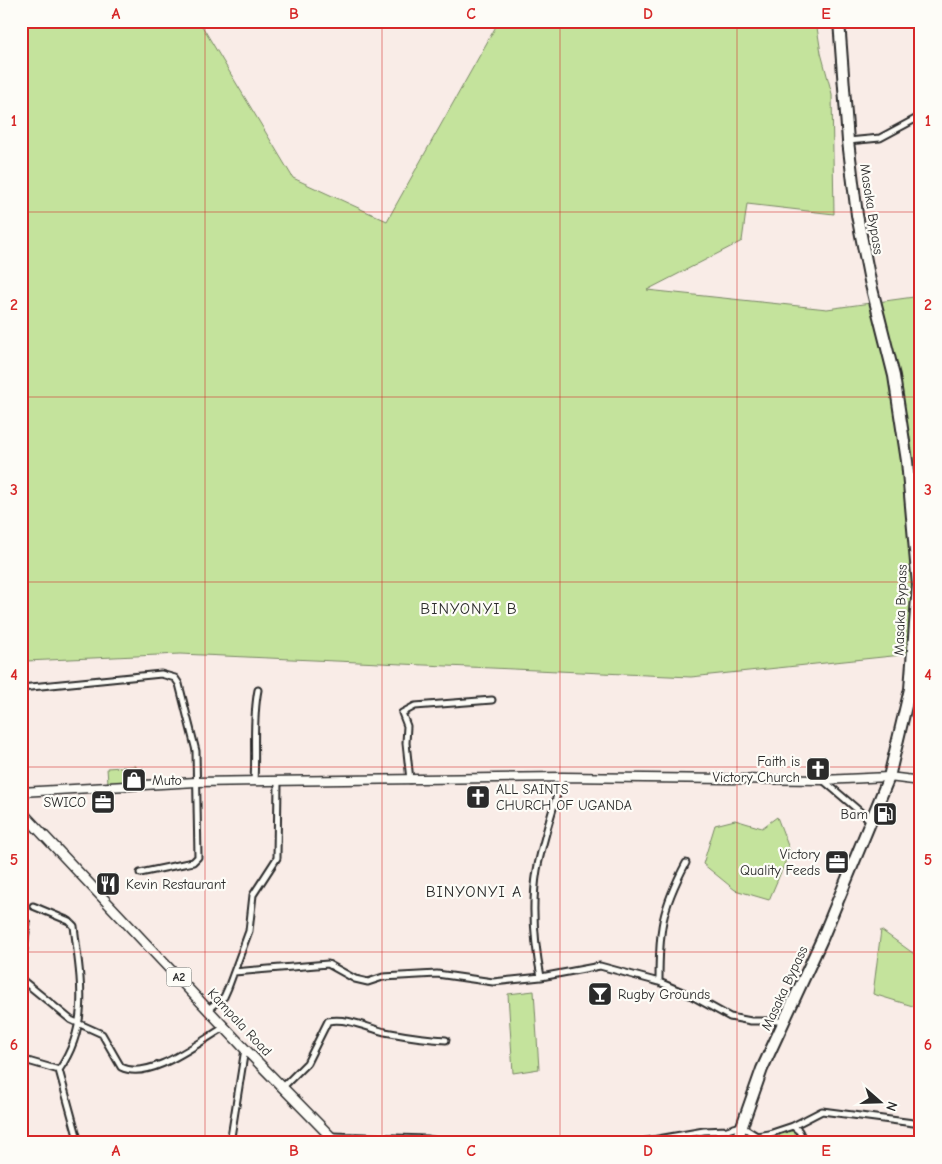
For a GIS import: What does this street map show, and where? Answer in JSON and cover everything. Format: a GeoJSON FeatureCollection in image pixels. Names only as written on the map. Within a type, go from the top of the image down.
{"type":"FeatureCollection","features":[{"type":"Feature","properties":{"kind":"highway","name":"Masaka Bypass"},"geometry":{"type":"LineString","coordinates":[[736,1143],[762,1069],[822,939],[889,776],[910,689],[918,586],[901,416],[894,376],[864,256],[848,141],[839,21]]}},
{"type":"Feature","properties":{"kind":"main road"},"geometry":{"type":"LineString","coordinates":[[21,792],[196,782],[410,781],[562,777],[823,780],[889,776],[921,781]]}},
{"type":"Feature","properties":{"kind":"main road","name":"Kampala Road"},"geometry":{"type":"LineString","coordinates":[[21,811],[245,1049],[334,1140]]}},
{"type":"Feature","properties":{"kind":"street"},"geometry":{"type":"LineString","coordinates":[[848,141],[880,138],[921,116]]}},
{"type":"Feature","properties":{"kind":"street"},"geometry":{"type":"LineString","coordinates":[[21,688],[161,674],[175,678],[179,684],[195,743],[198,857],[196,861],[140,873]]}},
{"type":"Feature","properties":{"kind":"street"},"geometry":{"type":"LineString","coordinates":[[254,781],[256,749],[253,728],[257,720],[256,702],[258,690]]}},
{"type":"Feature","properties":{"kind":"street"},"geometry":{"type":"LineString","coordinates":[[410,781],[407,726],[402,713],[415,706],[492,700]]}},
{"type":"Feature","properties":{"kind":"street"},"geometry":{"type":"LineString","coordinates":[[541,977],[534,936],[536,877],[562,777]]}},
{"type":"Feature","properties":{"kind":"street"},"geometry":{"type":"LineString","coordinates":[[823,780],[871,821]]}},
{"type":"Feature","properties":{"kind":"street"},"geometry":{"type":"LineString","coordinates":[[208,1009],[224,997],[249,931],[253,895],[277,858],[278,782]]}},
{"type":"Feature","properties":{"kind":"street"},"geometry":{"type":"LineString","coordinates":[[659,982],[660,932],[667,901],[686,863]]}},
{"type":"Feature","properties":{"kind":"street"},"geometry":{"type":"LineString","coordinates":[[33,906],[69,921],[74,926],[82,996],[79,1024],[72,1051],[60,1070],[79,1143]]}},
{"type":"Feature","properties":{"kind":"street"},"geometry":{"type":"LineString","coordinates":[[21,974],[27,923]]}},
{"type":"Feature","properties":{"kind":"street"},"geometry":{"type":"LineString","coordinates":[[234,972],[328,964],[355,979],[368,982],[383,977],[437,974],[493,982],[541,977],[600,966],[659,982],[692,996],[730,1016],[751,1021],[784,1021]]}},
{"type":"Feature","properties":{"kind":"street"},"geometry":{"type":"LineString","coordinates":[[21,979],[79,1024],[99,1031],[121,1067],[134,1072],[161,1065],[225,1026]]}},
{"type":"Feature","properties":{"kind":"street"},"geometry":{"type":"LineString","coordinates":[[283,1087],[307,1063],[328,1021],[334,1020],[362,1025],[416,1038],[446,1040]]}},
{"type":"Feature","properties":{"kind":"street"},"geometry":{"type":"LineString","coordinates":[[230,1143],[245,1049]]}},
{"type":"Feature","properties":{"kind":"street"},"geometry":{"type":"LineString","coordinates":[[21,1059],[60,1070]]}},
{"type":"Feature","properties":{"kind":"street"},"geometry":{"type":"LineString","coordinates":[[635,1143],[704,1131],[727,1130],[741,1126],[757,1136],[793,1126],[822,1111],[921,1124]]}},
{"type":"Feature","properties":{"kind":"street"},"geometry":{"type":"LineString","coordinates":[[793,1126],[805,1143]]}},
{"type":"Feature","properties":{"kind":"street"},"geometry":{"type":"LineString","coordinates":[[334,1140],[428,1139],[448,1143]]}},
{"type":"Feature","properties":{"kind":"green space"},"geometry":{"type":"Polygon","coordinates":[[[21,21],[199,21],[293,178],[387,221],[499,21],[816,21],[821,53],[832,94],[834,214],[747,204],[742,241],[647,290],[827,309],[921,296],[921,653],[691,677],[180,654],[26,661],[21,639],[21,21]]]}},
{"type":"Feature","properties":{"kind":"green space"},"geometry":{"type":"Polygon","coordinates":[[[136,766],[136,777],[130,778],[130,782],[108,783],[107,768],[136,766]]]}},
{"type":"Feature","properties":{"kind":"green space"},"geometry":{"type":"Polygon","coordinates":[[[777,817],[790,851],[769,900],[735,890],[703,864],[715,825],[735,820],[762,828],[777,817]]]}},
{"type":"Feature","properties":{"kind":"green space"},"geometry":{"type":"Polygon","coordinates":[[[881,930],[917,956],[921,943],[921,998],[916,1011],[916,1007],[873,994],[881,930]]]}},
{"type":"Feature","properties":{"kind":"green space"},"geometry":{"type":"Polygon","coordinates":[[[534,991],[539,1069],[513,1073],[508,994],[534,991]]]}},
{"type":"Feature","properties":{"kind":"green space"},"geometry":{"type":"Polygon","coordinates":[[[789,1129],[797,1132],[800,1138],[797,1141],[780,1143],[779,1133],[789,1129]]]}},
{"type":"Feature","properties":{"kind":"place","name":"Faith is Victory Church"},"geometry":{"type":"Point","coordinates":[818,769]}},
{"type":"Feature","properties":{"kind":"place","name":"Muto"},"geometry":{"type":"Point","coordinates":[134,780]}},
{"type":"Feature","properties":{"kind":"place","name":"ALL SAINTS CHURCH OF UGANDA"},"geometry":{"type":"Point","coordinates":[478,797]}},
{"type":"Feature","properties":{"kind":"place","name":"SWICO"},"geometry":{"type":"Point","coordinates":[103,802]}},
{"type":"Feature","properties":{"kind":"place","name":"Bam"},"geometry":{"type":"Point","coordinates":[885,814]}},
{"type":"Feature","properties":{"kind":"place","name":"Victory Quality Feeds"},"geometry":{"type":"Point","coordinates":[837,862]}},
{"type":"Feature","properties":{"kind":"place","name":"Kevin Restaurant"},"geometry":{"type":"Point","coordinates":[108,884]}},
{"type":"Feature","properties":{"kind":"place","name":"Rugby Grounds"},"geometry":{"type":"Point","coordinates":[600,994]}},
{"type":"Feature","properties":{"kind":"district","name":"BINYONYI B"},"geometry":{"type":"Point","coordinates":[469,608]}},
{"type":"Feature","properties":{"kind":"district","name":"BINYONYI A"},"geometry":{"type":"Point","coordinates":[474,891]}}]}
